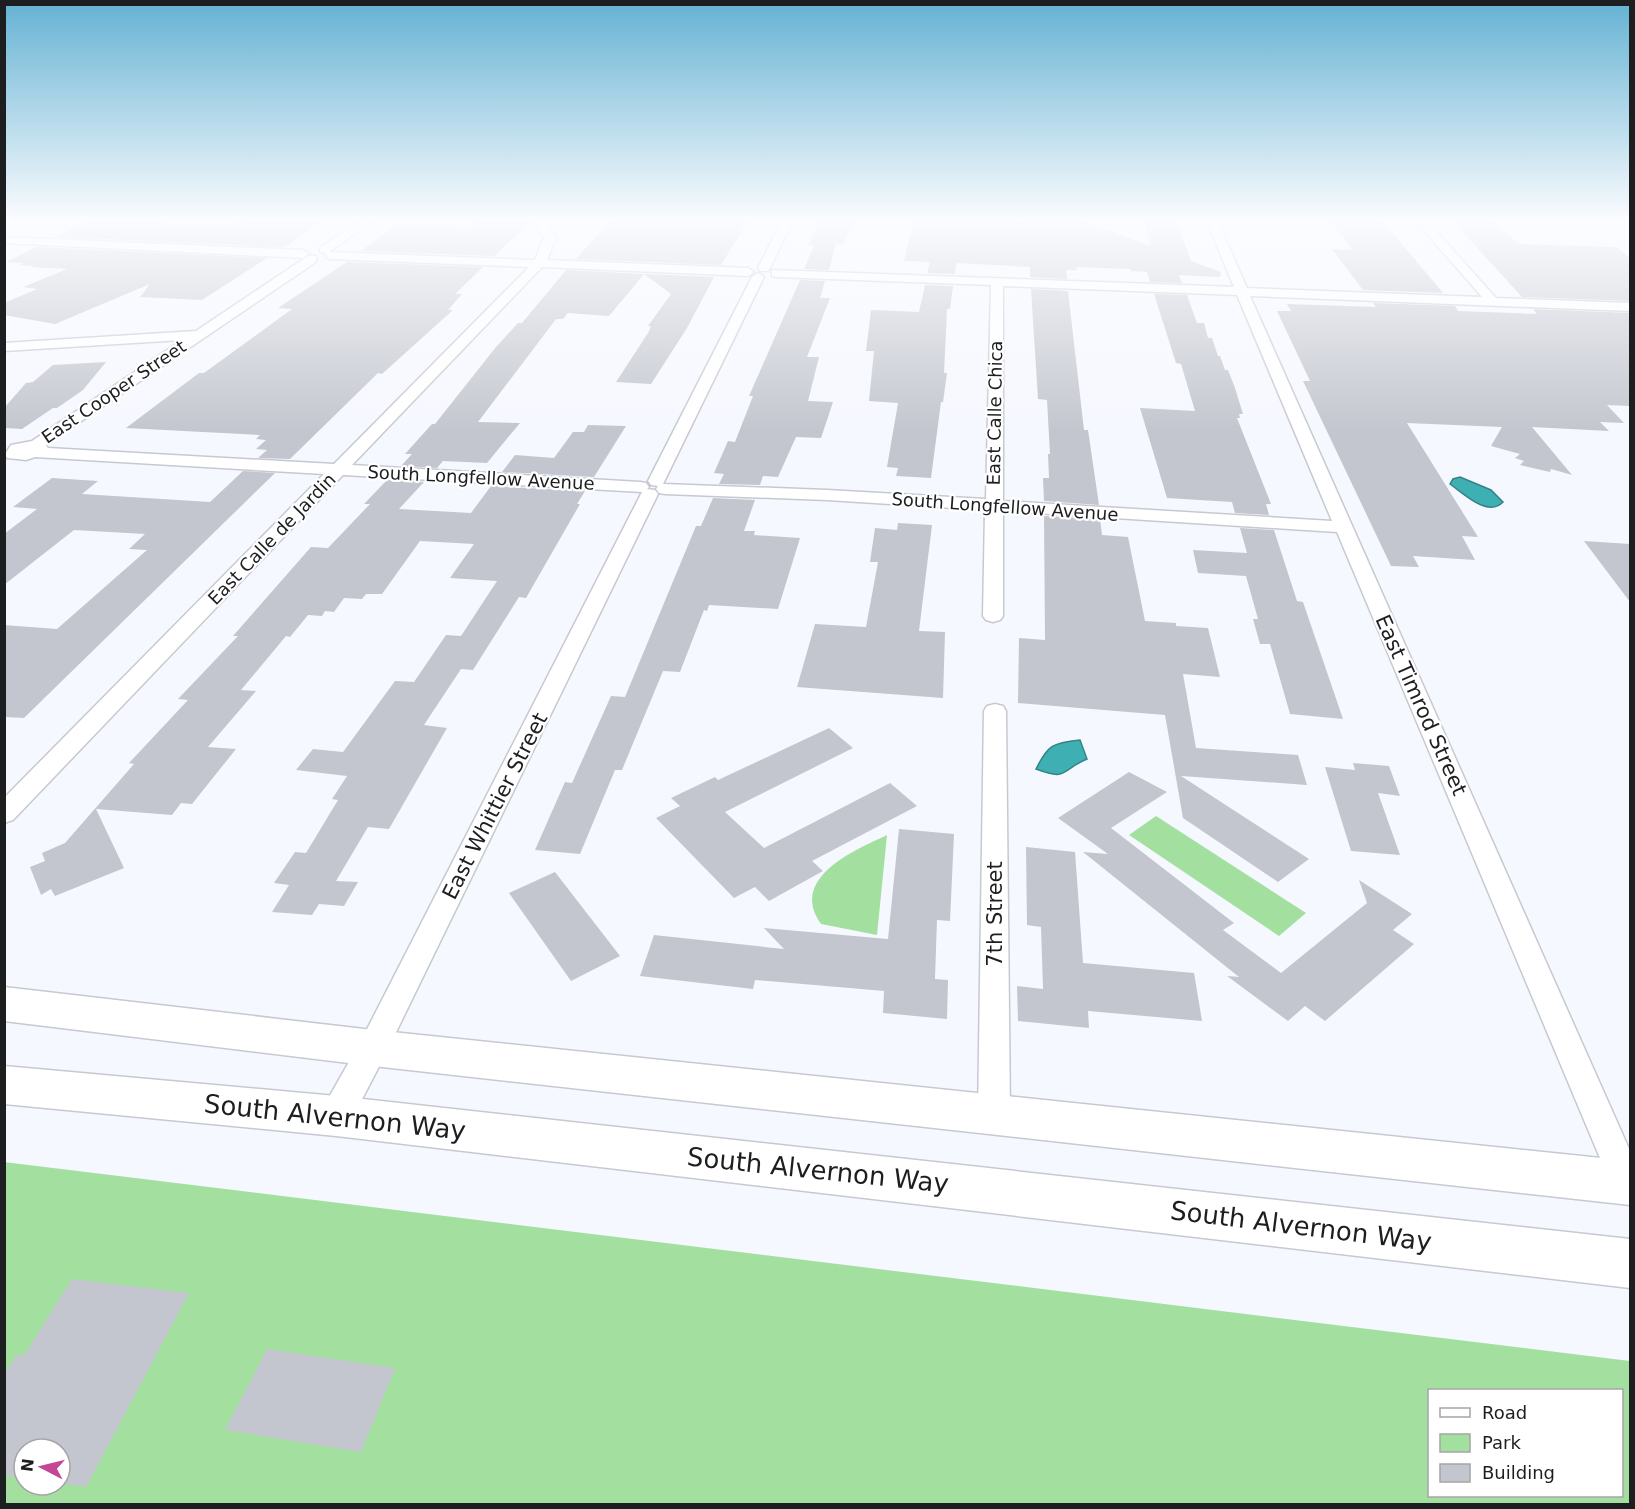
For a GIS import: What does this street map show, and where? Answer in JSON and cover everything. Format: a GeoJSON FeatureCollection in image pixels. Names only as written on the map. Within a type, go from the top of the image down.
{"type":"FeatureCollection","features":[{"type":"Feature","properties":{"kind":"main road"},"geometry":{"type":"LineString","coordinates":[[4,1004],[373,1048],[1630,1185]]}},
{"type":"Feature","properties":{"kind":"main road","name":"South Alvernon Way"},"geometry":{"type":"LineString","coordinates":[[4,1084],[336,1116],[1630,1264]]}},
{"type":"Feature","properties":{"kind":"street","name":"East Cooper Street"},"geometry":{"type":"LineString","coordinates":[[4,467],[22,450],[263,290]]}},
{"type":"Feature","properties":{"kind":"street","name":"East Calle de Jardin"},"geometry":{"type":"LineString","coordinates":[[4,814],[512,290]]}},
{"type":"Feature","properties":{"kind":"street","name":"East Whittier Street"},"geometry":{"type":"LineString","coordinates":[[336,1116],[373,1048],[752,290]]}},
{"type":"Feature","properties":{"kind":"street","name":"East Calle Chica"},"geometry":{"type":"LineString","coordinates":[[993,616],[997,290]]}},
{"type":"Feature","properties":{"kind":"street"},"geometry":{"type":"LineString","coordinates":[[1204,290],[1630,307]]}},
{"type":"Feature","properties":{"kind":"street"},"geometry":{"type":"LineString","coordinates":[[1483,290],[1492,301]]}},
{"type":"Feature","properties":{"kind":"street","name":"East Timrod Street"},"geometry":{"type":"LineString","coordinates":[[1243,292],[1630,1185]]}},
{"type":"Feature","properties":{"kind":"street"},"geometry":{"type":"LineString","coordinates":[[4,347],[198,335]]}},
{"type":"Feature","properties":{"kind":"street","name":"South Longfellow Avenue"},"geometry":{"type":"LineString","coordinates":[[22,450],[338,471],[827,495],[1344,527]]}},
{"type":"Feature","properties":{"kind":"street","name":"7th Street"},"geometry":{"type":"LineString","coordinates":[[994,1116],[995,711]]}},
{"type":"Feature","properties":{"kind":"green space"},"geometry":{"type":"Polygon","coordinates":[[[1156,816],[1306,913],[1279,936],[1129,835],[1156,816]]]}},
{"type":"Feature","properties":{"kind":"green space"},"geometry":{"type":"Polygon","coordinates":[[[887,835],[877,935],[821,924],[813,908],[813,893],[819,880],[843,858],[887,835]]]}},
{"type":"Feature","properties":{"kind":"green space"},"geometry":{"type":"Polygon","coordinates":[[[4,1162],[1630,1361],[1630,1504],[5,1504],[4,1162]]]}},
{"type":"Feature","properties":{"kind":"water"},"geometry":{"type":"Polygon","coordinates":[[[1460,477],[1491,490],[1503,502],[1490,507],[1483,506],[1469,498],[1450,484],[1453,479],[1460,477]]]}},
{"type":"Feature","properties":{"kind":"water"},"geometry":{"type":"Polygon","coordinates":[[[1080,740],[1087,759],[1059,774],[1036,769],[1052,747],[1063,742],[1080,740]]]}},
{"type":"Feature","properties":{"kind":"building"},"geometry":{"type":"Polygon","coordinates":[[[34,290],[135,290],[55,324],[4,315],[4,303],[34,290]]]}},
{"type":"Feature","properties":{"kind":"building"},"geometry":{"type":"Polygon","coordinates":[[[145,290],[217,290],[202,300],[140,297],[145,290]]]}},
{"type":"Feature","properties":{"kind":"building"},"geometry":{"type":"Polygon","coordinates":[[[304,290],[459,290],[455,294],[462,294],[448,310],[453,310],[382,374],[378,373],[290,459],[258,458],[267,450],[256,449],[266,440],[256,439],[260,435],[126,428],[199,373],[204,373],[292,309],[278,308],[304,290]]]}},
{"type":"Feature","properties":{"kind":"building"},"geometry":{"type":"Polygon","coordinates":[[[549,290],[630,290],[609,316],[568,313],[563,319],[556,319],[478,422],[520,423],[487,463],[443,461],[437,468],[401,466],[412,454],[405,454],[432,424],[435,424],[496,347],[518,323],[522,323],[549,290]]]}},
{"type":"Feature","properties":{"kind":"building"},"geometry":{"type":"Polygon","coordinates":[[[666,290],[707,290],[687,328],[651,384],[616,382],[648,333],[651,326],[648,326],[671,294],[666,290]]]}},
{"type":"Feature","properties":{"kind":"building"},"geometry":{"type":"Polygon","coordinates":[[[795,290],[822,290],[820,298],[830,298],[807,357],[819,357],[808,401],[833,402],[821,438],[796,437],[778,477],[763,476],[760,485],[719,484],[724,474],[714,473],[728,441],[735,442],[753,396],[749,396],[795,290]]]}},
{"type":"Feature","properties":{"kind":"building"},"geometry":{"type":"Polygon","coordinates":[[[924,290],[952,290],[950,309],[947,309],[944,373],[947,373],[931,478],[896,476],[898,468],[887,467],[898,403],[869,401],[874,351],[866,351],[871,310],[919,312],[924,290]]]}},
{"type":"Feature","properties":{"kind":"building"},"geometry":{"type":"Polygon","coordinates":[[[1031,290],[1068,291],[1084,430],[1088,430],[1099,505],[1044,501],[1043,478],[1049,478],[1048,454],[1050,454],[1047,400],[1038,399],[1031,290]]]}},
{"type":"Feature","properties":{"kind":"building"},"geometry":{"type":"Polygon","coordinates":[[[1374,290],[1441,290],[1443,293],[1374,290]]]}},
{"type":"Feature","properties":{"kind":"building"},"geometry":{"type":"Polygon","coordinates":[[[1516,290],[1630,290],[1630,301],[1522,297],[1516,290]]]}},
{"type":"Feature","properties":{"kind":"building"},"geometry":{"type":"Polygon","coordinates":[[[1154,294],[1187,295],[1197,323],[1204,323],[1208,338],[1212,338],[1218,356],[1225,370],[1228,370],[1235,388],[1243,414],[1239,414],[1240,418],[1237,418],[1271,504],[1266,504],[1269,515],[1235,513],[1232,502],[1167,498],[1140,408],[1195,411],[1181,364],[1176,363],[1154,294]]]}},
{"type":"Feature","properties":{"kind":"building"},"geometry":{"type":"Polygon","coordinates":[[[1373,303],[1455,306],[1458,311],[1537,314],[1533,309],[1630,313],[1630,406],[1607,405],[1624,423],[1600,422],[1609,431],[1532,427],[1572,475],[1551,469],[1550,472],[1520,465],[1524,461],[1515,458],[1520,454],[1491,446],[1502,427],[1407,423],[1478,537],[1462,536],[1475,560],[1413,556],[1419,567],[1391,566],[1303,381],[1310,381],[1277,311],[1291,311],[1287,304],[1376,307],[1373,303]]]}},
{"type":"Feature","properties":{"kind":"building"},"geometry":{"type":"Polygon","coordinates":[[[106,362],[83,390],[57,408],[53,408],[22,429],[4,428],[4,408],[26,383],[33,382],[53,365],[106,362]]]}},
{"type":"Feature","properties":{"kind":"building"},"geometry":{"type":"Polygon","coordinates":[[[588,425],[626,426],[594,477],[502,472],[515,455],[554,458],[573,432],[584,432],[588,425]]]}},
{"type":"Feature","properties":{"kind":"building"},"geometry":{"type":"Polygon","coordinates":[[[243,471],[275,473],[24,718],[4,717],[4,625],[57,629],[147,550],[129,549],[145,534],[74,530],[4,585],[4,534],[37,509],[13,507],[52,478],[98,481],[82,494],[210,502],[243,471]]]}},
{"type":"Feature","properties":{"kind":"building"},"geometry":{"type":"Polygon","coordinates":[[[387,480],[424,482],[399,509],[471,513],[491,486],[585,491],[577,504],[580,504],[526,598],[519,597],[473,670],[461,669],[424,725],[447,728],[389,829],[368,827],[336,881],[358,882],[344,906],[319,904],[312,915],[272,912],[289,885],[274,883],[295,852],[306,853],[338,800],[332,799],[347,776],[296,770],[313,749],[343,752],[395,681],[414,682],[446,635],[461,636],[497,581],[450,578],[474,544],[420,541],[382,594],[366,594],[362,599],[344,598],[334,612],[325,611],[322,616],[308,615],[290,637],[286,636],[241,690],[256,691],[208,747],[236,749],[192,804],[181,803],[172,815],[96,809],[124,868],[55,896],[51,889],[41,895],[30,867],[45,861],[42,853],[65,843],[134,764],[129,763],[188,700],[178,699],[238,636],[233,636],[311,547],[328,548],[370,504],[364,504],[387,480]]]}},
{"type":"Feature","properties":{"kind":"building"},"geometry":{"type":"Polygon","coordinates":[[[713,498],[755,500],[744,531],[755,531],[754,535],[800,538],[778,609],[709,605],[707,611],[704,610],[680,672],[663,671],[622,770],[615,770],[580,854],[535,850],[565,782],[572,783],[611,696],[625,697],[696,526],[701,526],[713,498]]]}},
{"type":"Feature","properties":{"kind":"building"},"geometry":{"type":"Polygon","coordinates":[[[1044,516],[1100,519],[1102,535],[1128,537],[1145,621],[1208,628],[1220,677],[1183,674],[1196,748],[1298,755],[1307,785],[1181,776],[1309,859],[1278,882],[1183,818],[1165,715],[1018,703],[1019,638],[1045,640],[1044,516]]]}},
{"type":"Feature","properties":{"kind":"building"},"geometry":{"type":"Polygon","coordinates":[[[898,523],[932,525],[919,631],[945,632],[943,698],[797,687],[815,624],[866,627],[878,562],[870,562],[875,528],[897,530],[898,523]]]}},
{"type":"Feature","properties":{"kind":"building"},"geometry":{"type":"Polygon","coordinates":[[[1240,528],[1274,530],[1297,601],[1303,602],[1343,719],[1290,714],[1270,644],[1260,644],[1253,619],[1258,619],[1246,576],[1198,573],[1193,550],[1247,553],[1240,528]]]}},
{"type":"Feature","properties":{"kind":"building"},"geometry":{"type":"Polygon","coordinates":[[[1584,541],[1630,544],[1630,602],[1584,541]]]}},
{"type":"Feature","properties":{"kind":"building"},"geometry":{"type":"Polygon","coordinates":[[[829,728],[853,748],[725,812],[764,848],[890,783],[917,806],[812,861],[823,871],[769,901],[755,887],[734,898],[656,818],[680,806],[671,798],[715,777],[718,780],[829,728]]]}},
{"type":"Feature","properties":{"kind":"building"},"geometry":{"type":"Polygon","coordinates":[[[1353,763],[1389,766],[1400,796],[1378,793],[1400,855],[1351,851],[1325,767],[1355,770],[1353,763]]]}},
{"type":"Feature","properties":{"kind":"building"},"geometry":{"type":"Polygon","coordinates":[[[1129,772],[1167,792],[1111,828],[1234,923],[1223,930],[1281,973],[1367,903],[1359,880],[1412,914],[1393,930],[1414,944],[1325,1021],[1305,1006],[1288,1021],[1227,976],[1239,977],[1083,852],[1108,854],[1058,818],[1129,772]]]}},
{"type":"Feature","properties":{"kind":"building"},"geometry":{"type":"Polygon","coordinates":[[[899,829],[954,834],[950,921],[937,920],[935,979],[948,980],[947,1019],[883,1013],[884,991],[755,980],[753,989],[640,976],[654,935],[784,949],[764,928],[888,939],[899,829]]]}},
{"type":"Feature","properties":{"kind":"building"},"geometry":{"type":"Polygon","coordinates":[[[1026,847],[1075,852],[1083,963],[1194,973],[1202,1021],[1088,1011],[1089,1028],[1018,1021],[1017,986],[1043,989],[1041,927],[1027,925],[1026,847]]]}},
{"type":"Feature","properties":{"kind":"building"},"geometry":{"type":"Polygon","coordinates":[[[555,872],[620,956],[571,981],[509,893],[555,872]]]}},
{"type":"Feature","properties":{"kind":"building"},"geometry":{"type":"Polygon","coordinates":[[[72,1279],[189,1293],[86,1487],[72,1485],[72,1437],[12,1437],[12,1476],[4,1475],[4,1374],[16,1356],[25,1354],[72,1279]]]}},
{"type":"Feature","properties":{"kind":"building"},"geometry":{"type":"Polygon","coordinates":[[[267,1349],[395,1368],[361,1452],[225,1430],[267,1349]]]}}]}
